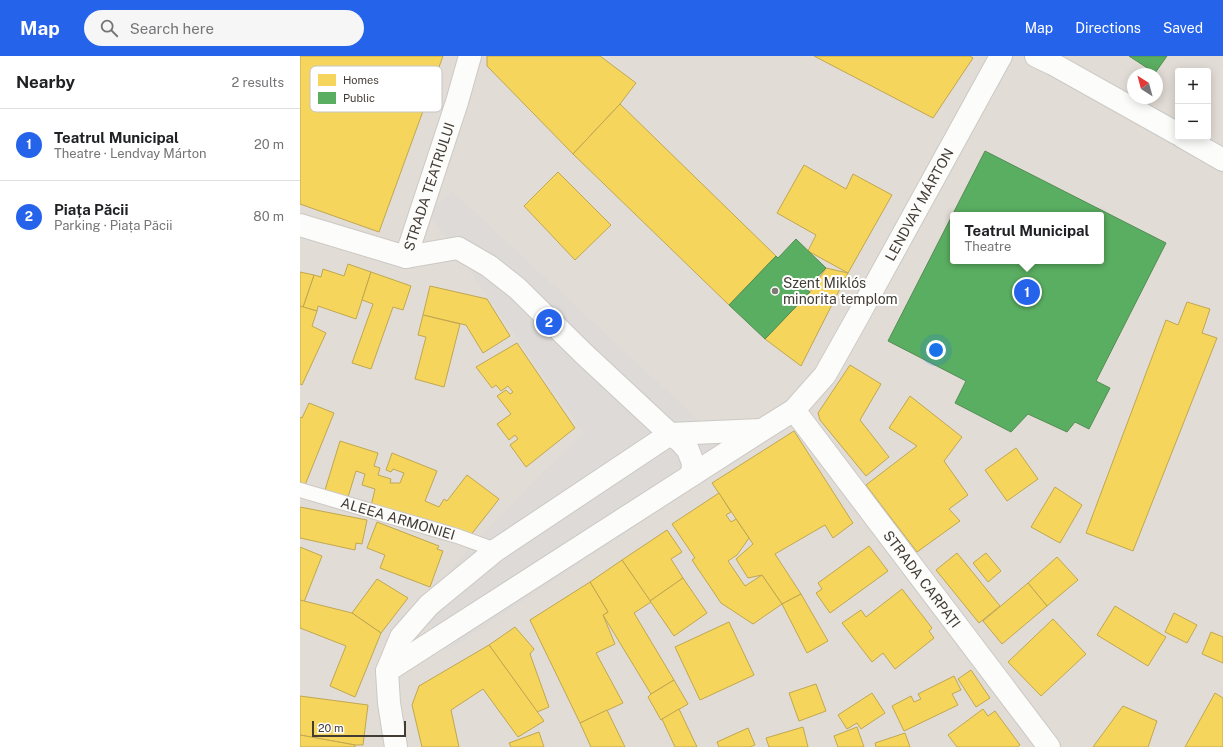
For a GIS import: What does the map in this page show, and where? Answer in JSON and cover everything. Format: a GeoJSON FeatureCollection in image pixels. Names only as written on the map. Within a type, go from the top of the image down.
{"type":"FeatureCollection","features":[{"type":"Feature","properties":{"kind":"street","name":"STRADA TEATRULUI"},"geometry":{"type":"LineString","coordinates":[[300,225],[406,257],[470,56]]}},
{"type":"Feature","properties":{"kind":"street","name":"LENDVAY MÁRTON"},"geometry":{"type":"LineString","coordinates":[[387,671],[794,410],[825,375],[1000,56]]}},
{"type":"Feature","properties":{"kind":"street"},"geometry":{"type":"LineString","coordinates":[[1036,56],[1175,132]]}},
{"type":"Feature","properties":{"kind":"street"},"geometry":{"type":"LineString","coordinates":[[1188,140],[1223,160]]}},
{"type":"Feature","properties":{"kind":"street"},"geometry":{"type":"LineString","coordinates":[[406,257],[458,248],[489,266],[517,288],[583,353],[688,450],[693,463],[692,475]]}},
{"type":"Feature","properties":{"kind":"street","name":"STRADA CARPAȚI"},"geometry":{"type":"LineString","coordinates":[[794,410],[1050,747]]}},
{"type":"Feature","properties":{"kind":"street"},"geometry":{"type":"LineString","coordinates":[[396,747],[387,671],[401,637],[429,605],[496,550],[670,434],[762,430]]}},
{"type":"Feature","properties":{"kind":"street"},"geometry":{"type":"LineString","coordinates":[[429,605],[435,615],[443,623],[455,628]]}},
{"type":"Feature","properties":{"kind":"lane","name":"ALEEA ARMONIEI"},"geometry":{"type":"LineString","coordinates":[[300,490],[457,536],[496,550]]}},
{"type":"Feature","properties":{"kind":"shaded area"},"geometry":{"type":"Polygon","coordinates":[[[300,56],[1223,56],[1223,747],[300,747],[300,56]]]}},
{"type":"Feature","properties":{"kind":"shaded area"},"geometry":{"type":"Polygon","coordinates":[[[452,191],[739,458],[447,651],[420,609],[472,544],[583,432],[429,213],[452,191]]]}},
{"type":"Feature","properties":{"kind":"building: Homes"},"geometry":{"type":"Polygon","coordinates":[[[300,56],[443,56],[439,66],[310,66],[310,112],[423,112],[379,232],[300,204],[300,56]]]}},
{"type":"Feature","properties":{"kind":"building: Homes"},"geometry":{"type":"Polygon","coordinates":[[[487,56],[600,56],[636,83],[620,104],[573,154],[487,66],[487,56]]]}},
{"type":"Feature","properties":{"kind":"building: Homes"},"geometry":{"type":"Polygon","coordinates":[[[814,56],[970,56],[973,58],[933,118],[814,56]]]}},
{"type":"Feature","properties":{"kind":"building: Homes"},"geometry":{"type":"Polygon","coordinates":[[[620,104],[776,256],[729,305],[573,154],[620,104]]]}},
{"type":"Feature","properties":{"kind":"building: Homes"},"geometry":{"type":"Polygon","coordinates":[[[804,165],[846,189],[853,174],[892,195],[848,273],[808,251],[816,235],[777,213],[804,165]]]}},
{"type":"Feature","properties":{"kind":"building: Homes"},"geometry":{"type":"Polygon","coordinates":[[[558,172],[611,225],[575,260],[524,206],[558,172]]]}},
{"type":"Feature","properties":{"kind":"building: Homes"},"geometry":{"type":"Polygon","coordinates":[[[348,264],[371,272],[356,319],[318,306],[317,311],[303,307],[314,275],[321,277],[323,269],[344,276],[348,264]]]}},
{"type":"Feature","properties":{"kind":"building: Homes"},"geometry":{"type":"Polygon","coordinates":[[[826,268],[848,273],[801,366],[765,339],[810,292],[826,268]]]}},
{"type":"Feature","properties":{"kind":"building: Homes"},"geometry":{"type":"Polygon","coordinates":[[[300,272],[314,275],[303,307],[300,306],[300,272]]]}},
{"type":"Feature","properties":{"kind":"building: Homes"},"geometry":{"type":"Polygon","coordinates":[[[371,272],[411,286],[403,310],[393,307],[371,369],[352,363],[373,304],[362,300],[371,272]]]}},
{"type":"Feature","properties":{"kind":"building: Homes"},"geometry":{"type":"Polygon","coordinates":[[[430,286],[487,299],[510,336],[483,353],[466,325],[423,315],[430,286]]]}},
{"type":"Feature","properties":{"kind":"building: Homes"},"geometry":{"type":"Polygon","coordinates":[[[1187,302],[1210,309],[1202,333],[1217,338],[1133,551],[1086,533],[1166,320],[1178,325],[1187,302]]]}},
{"type":"Feature","properties":{"kind":"building: Homes"},"geometry":{"type":"Polygon","coordinates":[[[300,306],[317,311],[312,326],[326,333],[302,385],[300,384],[300,306]]]}},
{"type":"Feature","properties":{"kind":"building: Homes"},"geometry":{"type":"Polygon","coordinates":[[[423,315],[460,324],[444,387],[415,379],[426,337],[418,335],[423,315]]]}},
{"type":"Feature","properties":{"kind":"building: Homes"},"geometry":{"type":"Polygon","coordinates":[[[517,343],[575,428],[526,467],[510,445],[518,439],[515,435],[509,440],[497,424],[511,414],[497,396],[506,390],[510,394],[513,392],[508,386],[501,391],[496,385],[492,388],[476,367],[517,343]]]}},
{"type":"Feature","properties":{"kind":"building: Homes"},"geometry":{"type":"Polygon","coordinates":[[[850,365],[881,384],[860,420],[889,457],[866,476],[820,420],[818,413],[850,365]]]}},
{"type":"Feature","properties":{"kind":"building: Homes"},"geometry":{"type":"Polygon","coordinates":[[[910,396],[962,437],[944,461],[968,495],[949,509],[960,521],[917,552],[866,485],[917,446],[889,428],[910,396]]]}},
{"type":"Feature","properties":{"kind":"building: Homes"},"geometry":{"type":"Polygon","coordinates":[[[309,403],[334,413],[305,485],[300,483],[300,417],[302,418],[309,403]]]}},
{"type":"Feature","properties":{"kind":"building: Homes"},"geometry":{"type":"Polygon","coordinates":[[[794,431],[853,523],[833,538],[825,525],[775,554],[801,594],[782,604],[762,575],[748,578],[736,559],[753,544],[712,483],[794,431]]]}},
{"type":"Feature","properties":{"kind":"building: Homes"},"geometry":{"type":"Polygon","coordinates":[[[340,441],[378,453],[374,466],[380,468],[378,475],[391,479],[390,483],[400,483],[404,473],[393,469],[391,472],[386,470],[392,453],[437,471],[425,501],[439,507],[444,499],[447,501],[467,475],[499,499],[470,536],[371,506],[375,489],[362,485],[365,474],[356,471],[348,497],[325,490],[340,441]]]}},
{"type":"Feature","properties":{"kind":"building: Homes"},"geometry":{"type":"Polygon","coordinates":[[[1016,448],[1038,479],[1007,501],[985,470],[1016,448]]]}},
{"type":"Feature","properties":{"kind":"building: Homes"},"geometry":{"type":"Polygon","coordinates":[[[1055,487],[1082,505],[1060,543],[1031,527],[1055,487]]]}},
{"type":"Feature","properties":{"kind":"building: Homes"},"geometry":{"type":"Polygon","coordinates":[[[719,493],[731,512],[726,515],[731,522],[736,519],[749,538],[737,555],[728,561],[745,586],[762,575],[782,604],[753,624],[721,603],[692,560],[695,558],[672,524],[719,493]]]}},
{"type":"Feature","properties":{"kind":"building: Homes"},"geometry":{"type":"Polygon","coordinates":[[[300,507],[367,520],[362,544],[356,543],[355,550],[300,538],[300,507]]]}},
{"type":"Feature","properties":{"kind":"building: Homes"},"geometry":{"type":"Polygon","coordinates":[[[377,522],[439,546],[437,549],[443,551],[430,587],[380,568],[385,555],[367,548],[377,522]]]}},
{"type":"Feature","properties":{"kind":"building: Homes"},"geometry":{"type":"Polygon","coordinates":[[[667,530],[682,552],[671,559],[683,578],[650,601],[622,560],[667,530]]]}},
{"type":"Feature","properties":{"kind":"building: Homes"},"geometry":{"type":"Polygon","coordinates":[[[869,546],[888,571],[830,613],[816,593],[822,589],[818,583],[869,546]]]}},
{"type":"Feature","properties":{"kind":"building: Homes"},"geometry":{"type":"Polygon","coordinates":[[[300,547],[322,556],[304,602],[300,600],[300,547]]]}},
{"type":"Feature","properties":{"kind":"building: Homes"},"geometry":{"type":"Polygon","coordinates":[[[957,553],[1000,606],[979,623],[936,570],[957,553]]]}},
{"type":"Feature","properties":{"kind":"building: Homes"},"geometry":{"type":"Polygon","coordinates":[[[986,553],[1001,571],[988,582],[973,563],[986,553]]]}},
{"type":"Feature","properties":{"kind":"building: Homes"},"geometry":{"type":"Polygon","coordinates":[[[1057,557],[1078,580],[1047,606],[1028,583],[1057,557]]]}},
{"type":"Feature","properties":{"kind":"building: Homes"},"geometry":{"type":"Polygon","coordinates":[[[622,560],[651,602],[634,613],[674,680],[651,694],[603,615],[608,612],[590,582],[622,560]]]}},
{"type":"Feature","properties":{"kind":"building: Homes"},"geometry":{"type":"Polygon","coordinates":[[[683,578],[707,613],[674,636],[650,601],[683,578]]]}},
{"type":"Feature","properties":{"kind":"building: Homes"},"geometry":{"type":"Polygon","coordinates":[[[377,579],[408,598],[381,633],[352,613],[377,579]]]}},
{"type":"Feature","properties":{"kind":"building: Homes"},"geometry":{"type":"Polygon","coordinates":[[[590,582],[608,612],[603,615],[615,644],[596,653],[623,703],[580,723],[530,620],[590,582]]]}},
{"type":"Feature","properties":{"kind":"building: Homes"},"geometry":{"type":"Polygon","coordinates":[[[1028,583],[1047,606],[1002,644],[983,621],[1028,583]]]}},
{"type":"Feature","properties":{"kind":"building: Homes"},"geometry":{"type":"Polygon","coordinates":[[[902,589],[932,628],[929,631],[934,638],[895,669],[883,653],[872,662],[842,623],[861,610],[866,617],[902,589]]]}},
{"type":"Feature","properties":{"kind":"building: Homes"},"geometry":{"type":"Polygon","coordinates":[[[801,594],[828,641],[807,653],[782,604],[801,594]]]}},
{"type":"Feature","properties":{"kind":"building: Homes"},"geometry":{"type":"Polygon","coordinates":[[[300,600],[352,613],[381,633],[355,697],[330,686],[346,646],[300,628],[300,600]]]}},
{"type":"Feature","properties":{"kind":"building: Homes"},"geometry":{"type":"Polygon","coordinates":[[[1115,606],[1166,637],[1148,666],[1097,635],[1115,606]]]}},
{"type":"Feature","properties":{"kind":"building: Homes"},"geometry":{"type":"Polygon","coordinates":[[[1174,613],[1197,625],[1187,643],[1165,632],[1174,613]]]}},
{"type":"Feature","properties":{"kind":"building: Homes"},"geometry":{"type":"Polygon","coordinates":[[[1053,619],[1086,654],[1041,696],[1008,662],[1053,619]]]}},
{"type":"Feature","properties":{"kind":"building: Homes"},"geometry":{"type":"Polygon","coordinates":[[[729,622],[754,675],[700,700],[675,647],[729,622]]]}},
{"type":"Feature","properties":{"kind":"building: Homes"},"geometry":{"type":"Polygon","coordinates":[[[515,627],[534,649],[530,654],[549,707],[537,712],[489,645],[515,627]]]}},
{"type":"Feature","properties":{"kind":"building: Homes"},"geometry":{"type":"Polygon","coordinates":[[[1211,632],[1223,637],[1223,663],[1202,654],[1211,632]]]}},
{"type":"Feature","properties":{"kind":"building: Homes"},"geometry":{"type":"Polygon","coordinates":[[[489,645],[544,721],[518,737],[483,689],[451,710],[459,747],[422,747],[412,705],[419,686],[489,645]]]}},
{"type":"Feature","properties":{"kind":"building: Homes"},"geometry":{"type":"Polygon","coordinates":[[[971,670],[990,698],[976,707],[958,679],[971,670]]]}},
{"type":"Feature","properties":{"kind":"building: Homes"},"geometry":{"type":"Polygon","coordinates":[[[954,676],[961,690],[952,694],[958,705],[904,731],[892,706],[911,696],[914,702],[921,699],[918,694],[954,676]]]}},
{"type":"Feature","properties":{"kind":"building: Homes"},"geometry":{"type":"Polygon","coordinates":[[[674,680],[688,704],[661,720],[648,697],[674,680]]]}},
{"type":"Feature","properties":{"kind":"building: Homes"},"geometry":{"type":"Polygon","coordinates":[[[816,684],[826,711],[799,721],[789,693],[816,684]]]}},
{"type":"Feature","properties":{"kind":"building: Homes"},"geometry":{"type":"Polygon","coordinates":[[[872,693],[885,713],[861,729],[857,723],[847,729],[838,715],[872,693]]]}},
{"type":"Feature","properties":{"kind":"building: Homes"},"geometry":{"type":"Polygon","coordinates":[[[1215,693],[1223,698],[1223,747],[1185,747],[1215,693]]]}},
{"type":"Feature","properties":{"kind":"building: Homes"},"geometry":{"type":"Polygon","coordinates":[[[300,696],[368,705],[363,745],[355,745],[300,735],[300,696]]]}},
{"type":"Feature","properties":{"kind":"building: Homes"},"geometry":{"type":"Polygon","coordinates":[[[1123,706],[1157,721],[1148,747],[1093,747],[1123,706]]]}},
{"type":"Feature","properties":{"kind":"building: Homes"},"geometry":{"type":"Polygon","coordinates":[[[679,709],[697,747],[675,747],[662,719],[679,709]]]}},
{"type":"Feature","properties":{"kind":"building: Homes"},"geometry":{"type":"Polygon","coordinates":[[[983,709],[988,716],[995,711],[1020,745],[1017,747],[957,747],[948,735],[983,709]]]}},
{"type":"Feature","properties":{"kind":"building: Homes"},"geometry":{"type":"Polygon","coordinates":[[[607,710],[625,747],[591,747],[580,723],[607,710]]]}},
{"type":"Feature","properties":{"kind":"building: Homes"},"geometry":{"type":"Polygon","coordinates":[[[803,727],[808,747],[769,747],[766,738],[803,727]]]}},
{"type":"Feature","properties":{"kind":"building: Homes"},"geometry":{"type":"Polygon","coordinates":[[[857,727],[864,747],[838,747],[834,736],[857,727]]]}},
{"type":"Feature","properties":{"kind":"building: Homes"},"geometry":{"type":"Polygon","coordinates":[[[748,728],[755,745],[750,747],[719,747],[717,742],[748,728]]]}},
{"type":"Feature","properties":{"kind":"building: Homes"},"geometry":{"type":"Polygon","coordinates":[[[539,732],[544,747],[511,747],[509,743],[539,732]]]}},
{"type":"Feature","properties":{"kind":"building: Homes"},"geometry":{"type":"Polygon","coordinates":[[[905,733],[910,747],[876,747],[875,743],[905,733]]]}},
{"type":"Feature","properties":{"kind":"building: Homes"},"geometry":{"type":"Polygon","coordinates":[[[300,735],[355,745],[355,747],[300,747],[300,735]]]}},
{"type":"Feature","properties":{"kind":"building: Public"},"geometry":{"type":"Polygon","coordinates":[[[1129,56],[1167,56],[1159,68],[1147,68],[1129,56]]]}},
{"type":"Feature","properties":{"kind":"building: Public"},"geometry":{"type":"Polygon","coordinates":[[[985,151],[1166,243],[1096,381],[1110,388],[1089,429],[1075,422],[1067,432],[1028,414],[1011,432],[955,403],[966,381],[888,341],[950,220],[950,264],[1104,264],[1104,212],[954,212],[985,151]]]}},
{"type":"Feature","properties":{"kind":"building: Public","name":"Szent Miklós minorita templom"},"geometry":{"type":"Polygon","coordinates":[[[796,239],[826,268],[806,289],[810,292],[765,339],[729,305],[776,256],[778,258],[796,239]]]}},
{"type":"Feature","properties":{"kind":"place","name":"Szent Miklós minorita templom"},"geometry":{"type":"Point","coordinates":[775,291]}},
{"type":"Feature","properties":{"kind":"place","name":"Teatrul Municipal"},"geometry":{"type":"Point","coordinates":[1027,292]}},
{"type":"Feature","properties":{"kind":"place","name":"Piața Păcii"},"geometry":{"type":"Point","coordinates":[549,322]}}]}
